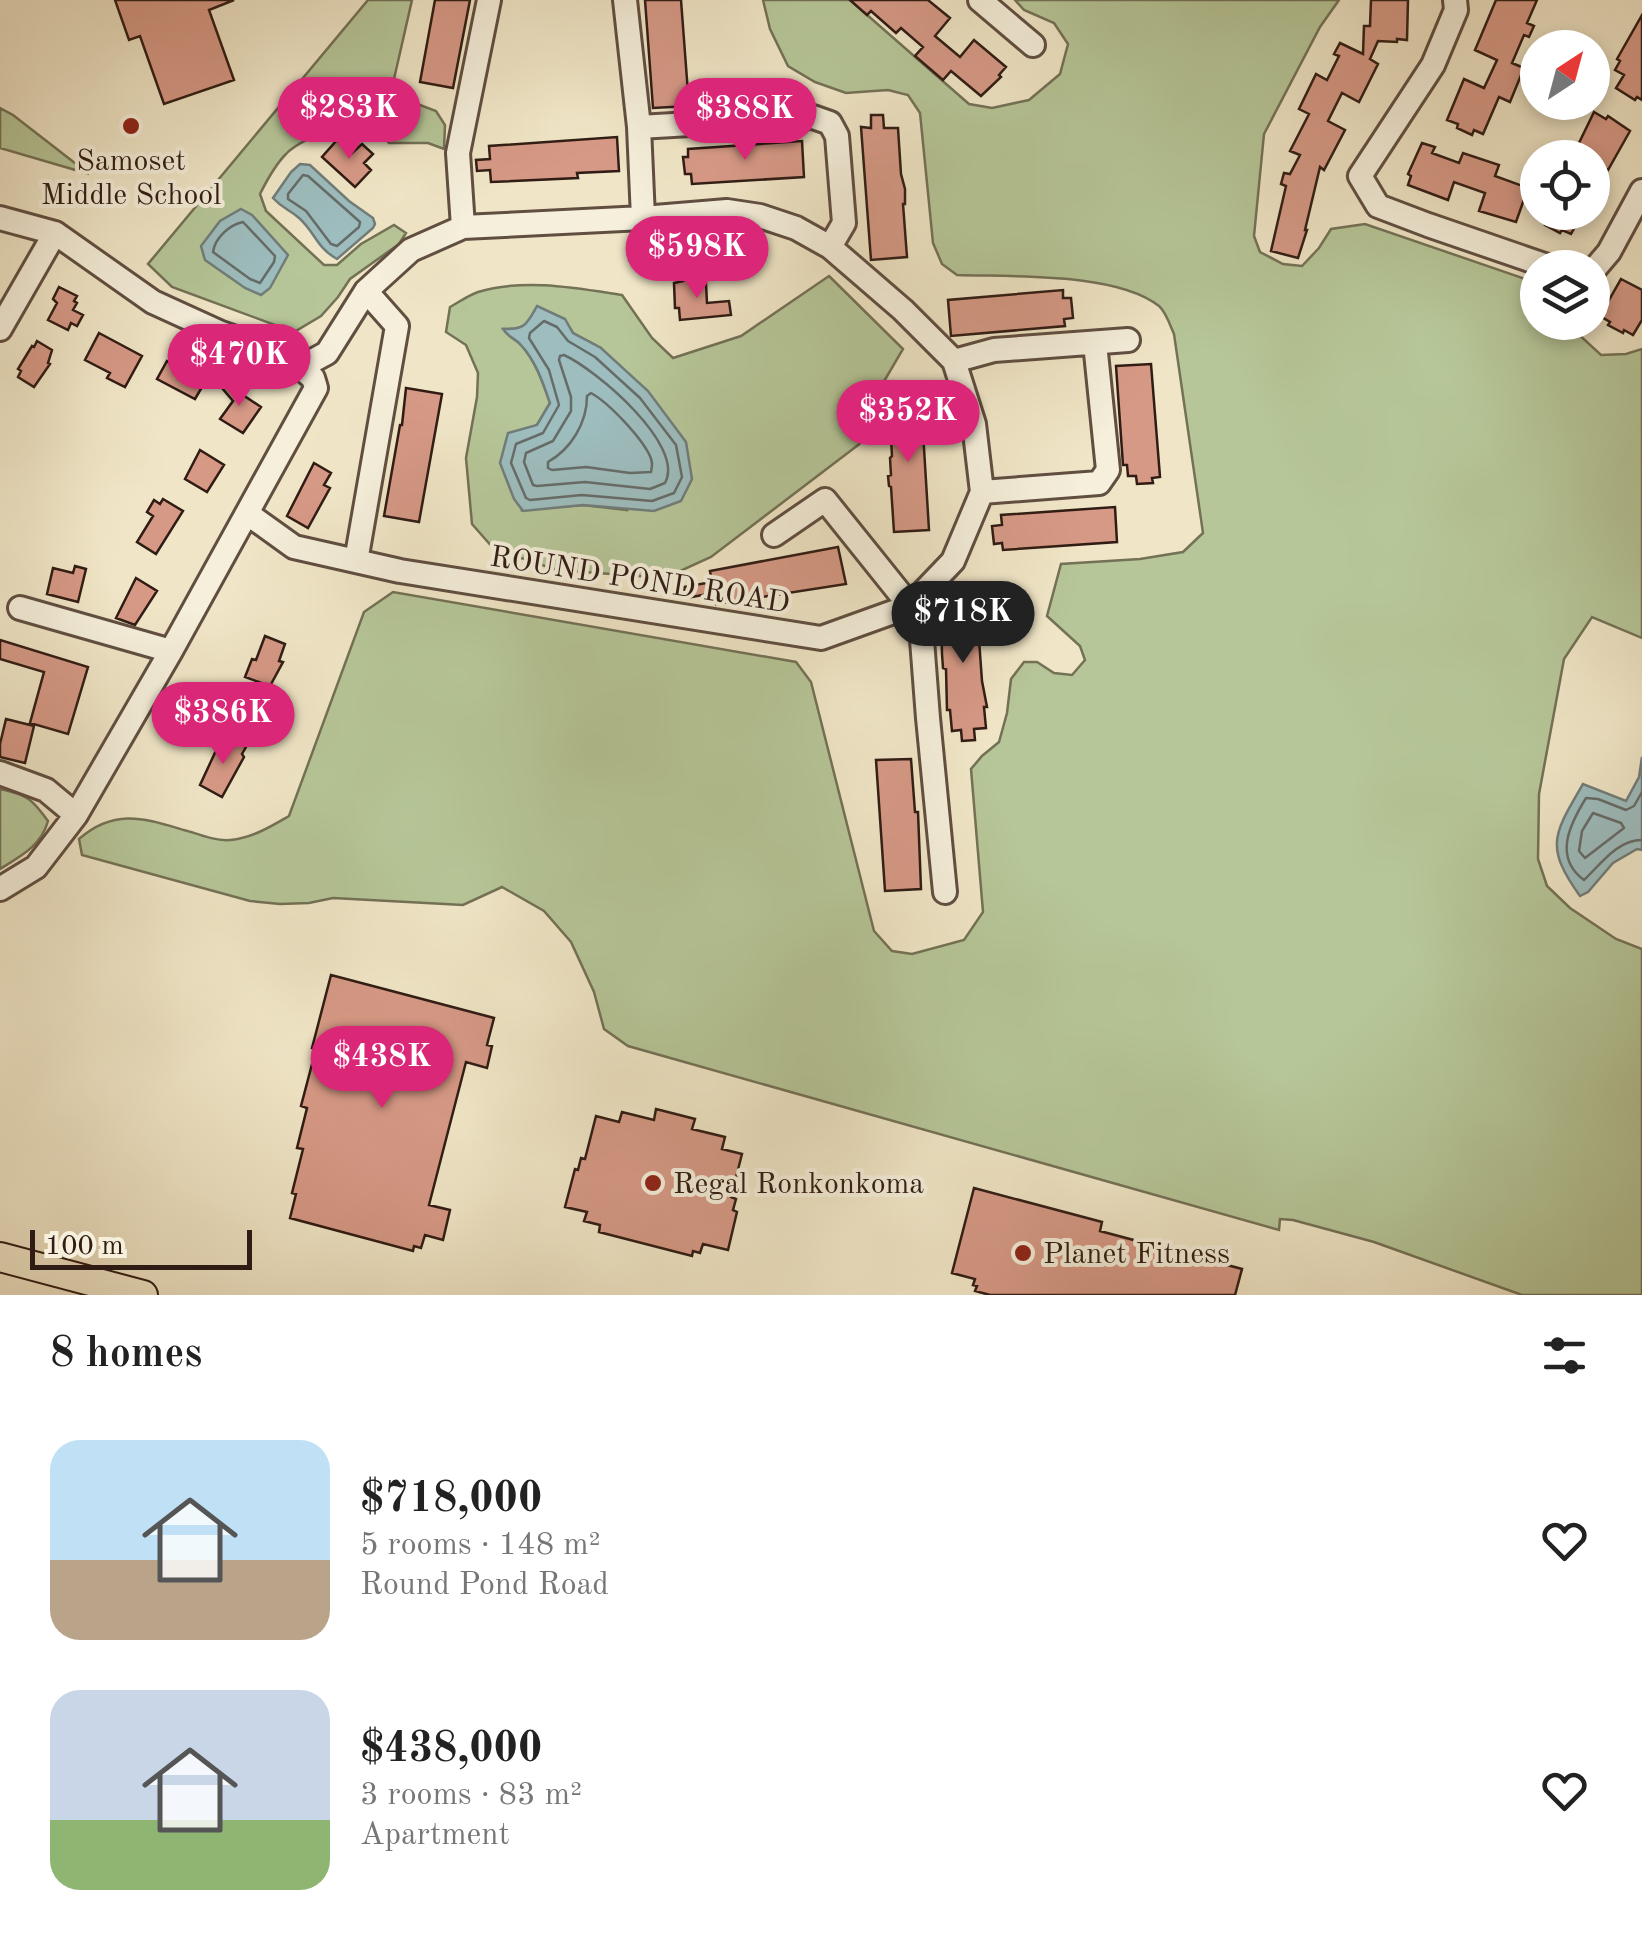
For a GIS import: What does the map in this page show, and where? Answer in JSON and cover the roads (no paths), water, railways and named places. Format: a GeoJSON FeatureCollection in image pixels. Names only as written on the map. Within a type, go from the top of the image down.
{"type":"FeatureCollection","features":[{"type":"Feature","properties":{"kind":"main road"},"geometry":{"type":"LineString","coordinates":[[0,1257],[73,1286],[143,1295]]}},
{"type":"Feature","properties":{"kind":"street"},"geometry":{"type":"LineString","coordinates":[[463,227],[458,152],[488,0]]}},
{"type":"Feature","properties":{"kind":"street"},"geometry":{"type":"LineString","coordinates":[[624,0],[638,126],[643,218]]}},
{"type":"Feature","properties":{"kind":"street"},"geometry":{"type":"LineString","coordinates":[[980,0],[1034,45]]}},
{"type":"Feature","properties":{"kind":"street"},"geometry":{"type":"LineString","coordinates":[[1455,0],[1456,10],[1433,65],[1360,176],[1378,206],[1520,257]]}},
{"type":"Feature","properties":{"kind":"street"},"geometry":{"type":"LineString","coordinates":[[638,126],[813,117],[830,122],[837,136],[844,223],[830,247]]}},
{"type":"Feature","properties":{"kind":"street"},"geometry":{"type":"LineString","coordinates":[[1610,250],[1642,191]]}},
{"type":"Feature","properties":{"kind":"street","name":"ROUND POND ROAD"},"geometry":{"type":"LineString","coordinates":[[248,514],[294,547],[356,561],[821,638],[910,606],[953,561],[982,492],[974,424],[954,361],[903,310],[830,247],[796,228],[760,216],[727,211],[463,227],[411,250],[366,291],[327,352],[301,366]]}},
{"type":"Feature","properties":{"kind":"street"},"geometry":{"type":"LineString","coordinates":[[0,218],[56,233],[153,302],[287,356],[313,378],[316,388],[172,652],[76,815],[36,867],[0,890]]}},
{"type":"Feature","properties":{"kind":"street"},"geometry":{"type":"LineString","coordinates":[[0,330],[56,233]]}},
{"type":"Feature","properties":{"kind":"street"},"geometry":{"type":"LineString","coordinates":[[356,561],[398,326],[366,291]]}},
{"type":"Feature","properties":{"kind":"street"},"geometry":{"type":"LineString","coordinates":[[954,361],[994,350],[1128,340]]}},
{"type":"Feature","properties":{"kind":"street"},"geometry":{"type":"LineString","coordinates":[[982,492],[1100,483],[1108,470],[1095,343]]}},
{"type":"Feature","properties":{"kind":"street"},"geometry":{"type":"LineString","coordinates":[[774,534],[825,500],[922,626],[945,892]]}},
{"type":"Feature","properties":{"kind":"street"},"geometry":{"type":"LineString","coordinates":[[20,608],[172,652]]}},
{"type":"Feature","properties":{"kind":"street"},"geometry":{"type":"LineString","coordinates":[[0,773],[46,790],[76,815]]}},
{"type":"Feature","properties":{"kind":"water"},"geometry":{"type":"Polygon","coordinates":[[[300,164],[310,165],[373,218],[373,228],[337,259],[299,218],[273,198],[300,164]]]}},
{"type":"Feature","properties":{"kind":"water"},"geometry":{"type":"Polygon","coordinates":[[[241,209],[252,215],[288,255],[270,288],[261,295],[205,260],[201,246],[220,221],[241,209]]]}},
{"type":"Feature","properties":{"kind":"water"},"geometry":{"type":"Polygon","coordinates":[[[537,306],[565,319],[573,333],[601,348],[648,391],[686,442],[692,479],[681,501],[654,511],[583,505],[523,511],[514,499],[500,463],[508,433],[537,425],[550,403],[531,358],[503,329],[524,325],[537,306]]]}},
{"type":"Feature","properties":{"kind":"water"},"geometry":{"type":"Polygon","coordinates":[[[1642,757],[1642,850],[1613,863],[1580,896],[1557,852],[1565,816],[1583,784],[1626,801],[1639,777],[1642,757]]]}},
{"type":"Feature","properties":{"kind":"place","name":"Samoset Middle School"},"geometry":{"type":"Point","coordinates":[131,126]}},
{"type":"Feature","properties":{"kind":"place","name":"Regal Ronkonkoma"},"geometry":{"type":"Point","coordinates":[653,1183]}},
{"type":"Feature","properties":{"kind":"place","name":"Planet Fitness"},"geometry":{"type":"Point","coordinates":[1023,1253]}}]}
